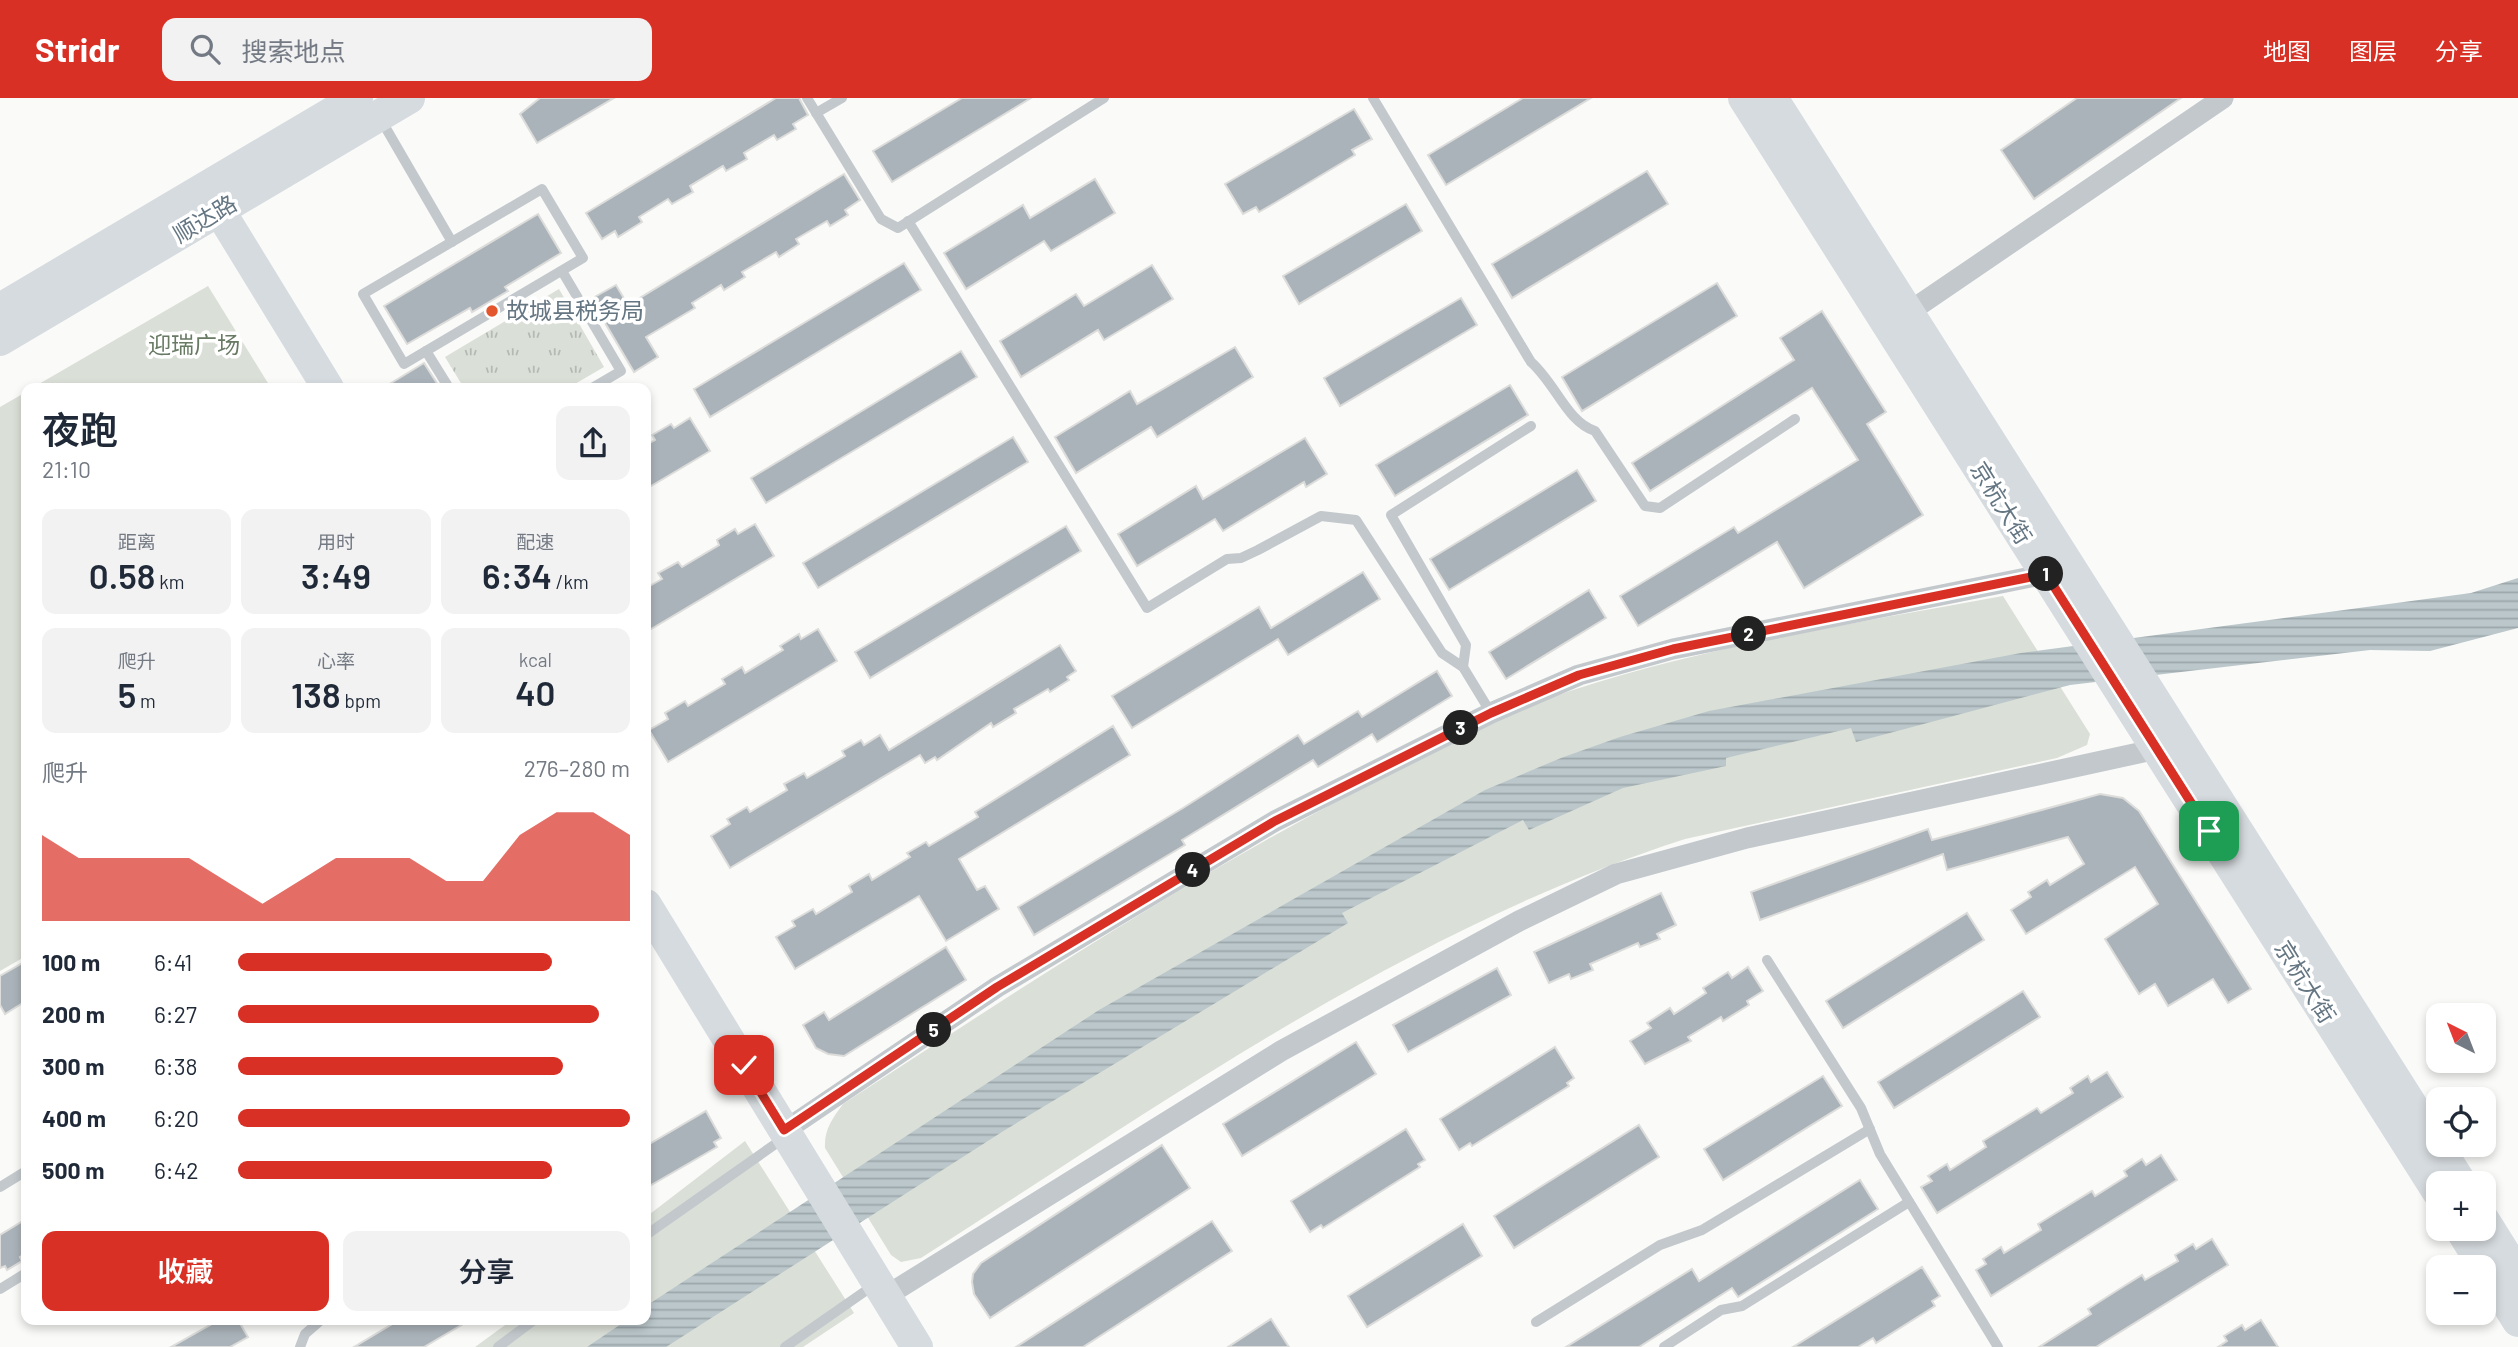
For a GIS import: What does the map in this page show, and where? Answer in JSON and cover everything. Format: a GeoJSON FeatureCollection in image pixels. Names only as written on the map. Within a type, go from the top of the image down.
{"type":"FeatureCollection","features":[{"type":"Feature","properties":{"kind":"main road","name":"顺达路"},"geometry":{"type":"LineString","coordinates":[[0,340],[212,199],[368,107],[409,98]]}},
{"type":"Feature","properties":{"kind":"main road","name":"京杭大街"},"geometry":{"type":"LineString","coordinates":[[1744,98],[2426,1173]]}},
{"type":"Feature","properties":{"kind":"main road","name":"京杭大街"},"geometry":{"type":"LineString","coordinates":[[1772,98],[2453,1171]]}},
{"type":"Feature","properties":{"kind":"main road","name":"顺达路"},"geometry":{"type":"LineString","coordinates":[[0,309],[212,199]]}},
{"type":"Feature","properties":{"kind":"main road"},"geometry":{"type":"LineString","coordinates":[[212,199],[325,383]]}},
{"type":"Feature","properties":{"kind":"main road"},"geometry":{"type":"LineString","coordinates":[[651,917],[659,936],[786,1133],[917,1347]]}},
{"type":"Feature","properties":{"kind":"main road"},"geometry":{"type":"LineString","coordinates":[[2496,1240],[2518,1275]]}},
{"type":"Feature","properties":{"kind":"main road"},"geometry":{"type":"LineString","coordinates":[[2468,1241],[2518,1321]]}},
{"type":"Feature","properties":{"kind":"street"},"geometry":{"type":"LineString","coordinates":[[1909,312],[2223,98]]}},
{"type":"Feature","properties":{"kind":"street"},"geometry":{"type":"LineString","coordinates":[[786,1133],[997,987],[1275,821],[1491,713],[1579,675],[1673,649],[2046,574]]}},
{"type":"Feature","properties":{"kind":"street"},"geometry":{"type":"LineString","coordinates":[[882,1289],[1281,1051],[1519,922],[1616,874],[1746,838],[2157,749]]}},
{"type":"Feature","properties":{"kind":"lane"},"geometry":{"type":"LineString","coordinates":[[807,98],[881,219],[898,228],[1104,98]]}},
{"type":"Feature","properties":{"kind":"lane"},"geometry":{"type":"LineString","coordinates":[[817,113],[842,98]]}},
{"type":"Feature","properties":{"kind":"lane"},"geometry":{"type":"LineString","coordinates":[[1373,98],[1531,362],[1546,375],[1581,427],[1595,431],[1645,506],[1661,508],[1795,419]]}},
{"type":"Feature","properties":{"kind":"lane"},"geometry":{"type":"LineString","coordinates":[[368,107],[452,242]]}},
{"type":"Feature","properties":{"kind":"lane"},"geometry":{"type":"LineString","coordinates":[[542,189],[583,258],[562,271],[404,364],[363,294],[542,189]]}},
{"type":"Feature","properties":{"kind":"lane"},"geometry":{"type":"LineString","coordinates":[[908,221],[1147,608],[1227,559],[1241,558],[1321,516],[1356,520],[1442,653],[1463,667],[1491,713]]}},
{"type":"Feature","properties":{"kind":"lane"},"geometry":{"type":"LineString","coordinates":[[562,271],[621,372],[601,383]]}},
{"type":"Feature","properties":{"kind":"lane"},"geometry":{"type":"LineString","coordinates":[[426,351],[446,383]]}},
{"type":"Feature","properties":{"kind":"lane"},"geometry":{"type":"LineString","coordinates":[[1463,667],[1466,645],[1391,515],[1531,426]]}},
{"type":"Feature","properties":{"kind":"lane"},"geometry":{"type":"LineString","coordinates":[[1767,960],[1861,1108],[1880,1154],[1998,1347]]}},
{"type":"Feature","properties":{"kind":"lane"},"geometry":{"type":"LineString","coordinates":[[1536,1322],[1660,1245],[1702,1230],[1870,1129]]}},
{"type":"Feature","properties":{"kind":"lane"},"geometry":{"type":"LineString","coordinates":[[651,1231],[786,1133]]}},
{"type":"Feature","properties":{"kind":"lane"},"geometry":{"type":"LineString","coordinates":[[0,1187],[21,1174]]}},
{"type":"Feature","properties":{"kind":"lane"},"geometry":{"type":"LineString","coordinates":[[1664,1347],[1721,1310],[1742,1306],[1909,1202]]}},
{"type":"Feature","properties":{"kind":"lane"},"geometry":{"type":"LineString","coordinates":[[0,1289],[21,1276]]}},
{"type":"Feature","properties":{"kind":"lane"},"geometry":{"type":"LineString","coordinates":[[785,1347],[882,1289]]}},
{"type":"Feature","properties":{"kind":"lane"},"geometry":{"type":"LineString","coordinates":[[300,1347],[305,1334],[315,1325]]}},
{"type":"Feature","properties":{"kind":"lane"},"geometry":{"type":"LineString","coordinates":[[498,1347],[527,1325]]}},
{"type":"Feature","properties":{"kind":"green space","name":"迎瑞广场"},"geometry":{"type":"Polygon","coordinates":[[[208,286],[268,383],[41,383],[208,286]]]}},
{"type":"Feature","properties":{"kind":"green space"},"geometry":{"type":"Polygon","coordinates":[[[559,289],[604,367],[577,383],[461,383],[445,357],[559,289]]]}},
{"type":"Feature","properties":{"kind":"green space"},"geometry":{"type":"Polygon","coordinates":[[[21,395],[21,959],[0,971],[0,407],[21,395]]]}},
{"type":"Feature","properties":{"kind":"green space"},"geometry":{"type":"Polygon","coordinates":[[[2003,596],[2090,734],[2087,745],[2057,758],[1685,839],[1582,876],[1483,920],[1385,970],[1290,1024],[1104,1139],[921,1258],[901,1262],[891,1255],[825,1148],[830,1125],[843,1104],[1046,973],[1252,848],[1502,718],[1570,691],[1730,648],[2003,596]]]}},
{"type":"Feature","properties":{"kind":"green space"},"geometry":{"type":"Polygon","coordinates":[[[745,1141],[854,1313],[803,1347],[475,1347],[505,1325],[651,1325],[651,1213],[745,1141]]]}},
{"type":"Feature","properties":{"kind":"shaded area"},"geometry":{"type":"Polygon","coordinates":[[[2518,578],[2518,628],[2430,651],[2370,650],[2070,685],[1856,742],[1851,728],[1726,758],[1726,766],[1623,788],[1529,830],[1523,820],[1342,913],[1348,923],[1005,1130],[666,1347],[587,1347],[620,1325],[651,1325],[651,1303],[1099,1010],[1485,790],[1561,758],[1620,737],[1709,711],[2021,653],[2471,593],[2518,578]]]}},
{"type":"Feature","properties":{"kind":"building"},"geometry":{"type":"Polygon","coordinates":[[[540,98],[614,98],[537,143],[520,114],[540,98]]]}},
{"type":"Feature","properties":{"kind":"building"},"geometry":{"type":"Polygon","coordinates":[[[776,98],[799,98],[808,115],[793,124],[796,129],[777,140],[774,135],[744,153],[747,159],[726,171],[723,166],[690,186],[693,192],[672,204],[668,199],[639,217],[642,222],[618,237],[615,231],[602,239],[586,213],[776,98]]]}},
{"type":"Feature","properties":{"kind":"building"},"geometry":{"type":"Polygon","coordinates":[[[962,98],[1031,98],[892,182],[873,151],[962,98]]]}},
{"type":"Feature","properties":{"kind":"building"},"geometry":{"type":"Polygon","coordinates":[[[1523,98],[1591,98],[1446,185],[1428,155],[1523,98]]]}},
{"type":"Feature","properties":{"kind":"building"},"geometry":{"type":"Polygon","coordinates":[[[2077,98],[2181,98],[2034,199],[2001,150],[2077,98]]]}},
{"type":"Feature","properties":{"kind":"building"},"geometry":{"type":"Polygon","coordinates":[[[1354,109],[1372,139],[1352,150],[1355,155],[1273,204],[1259,212],[1256,207],[1243,214],[1225,184],[1354,109]]]}},
{"type":"Feature","properties":{"kind":"building"},"geometry":{"type":"Polygon","coordinates":[[[1647,171],[1668,204],[1512,298],[1492,264],[1647,171]]]}},
{"type":"Feature","properties":{"kind":"building"},"geometry":{"type":"Polygon","coordinates":[[[844,174],[860,200],[845,210],[848,215],[830,226],[827,221],[796,239],[799,244],[779,257],[776,252],[742,272],[745,277],[724,290],[721,285],[692,303],[695,308],[646,337],[658,357],[634,372],[591,299],[616,285],[628,305],[844,174]]]}},
{"type":"Feature","properties":{"kind":"building"},"geometry":{"type":"Polygon","coordinates":[[[1095,179],[1115,213],[1051,251],[1044,241],[966,289],[944,253],[1023,205],[1030,218],[1095,179]]]}},
{"type":"Feature","properties":{"kind":"building"},"geometry":{"type":"Polygon","coordinates":[[[1406,204],[1422,231],[1299,304],[1283,276],[1406,204]]]}},
{"type":"Feature","properties":{"kind":"building"},"geometry":{"type":"Polygon","coordinates":[[[538,214],[561,253],[505,287],[508,291],[472,312],[470,308],[407,344],[384,306],[538,214]]]}},
{"type":"Feature","properties":{"kind":"building"},"geometry":{"type":"Polygon","coordinates":[[[904,263],[921,290],[710,417],[694,389],[904,263]]]}},
{"type":"Feature","properties":{"kind":"building"},"geometry":{"type":"Polygon","coordinates":[[[1152,265],[1173,299],[1104,340],[1098,330],[1021,377],[1000,341],[1076,294],[1084,306],[1152,265]]]}},
{"type":"Feature","properties":{"kind":"building"},"geometry":{"type":"Polygon","coordinates":[[[1717,283],[1737,316],[1582,411],[1562,377],[1717,283]]]}},
{"type":"Feature","properties":{"kind":"building"},"geometry":{"type":"Polygon","coordinates":[[[1461,298],[1477,325],[1340,406],[1324,378],[1461,298]]]}},
{"type":"Feature","properties":{"kind":"building"},"geometry":{"type":"Polygon","coordinates":[[[1822,311],[1886,412],[1867,424],[1923,515],[1804,588],[1777,542],[1638,626],[1620,596],[1734,527],[1738,533],[1858,460],[1812,388],[1650,491],[1632,463],[1794,360],[1780,338],[1822,311]]]}},
{"type":"Feature","properties":{"kind":"building"},"geometry":{"type":"Polygon","coordinates":[[[1235,347],[1253,377],[1157,437],[1151,427],[1076,473],[1055,437],[1130,391],[1137,404],[1235,347]]]}},
{"type":"Feature","properties":{"kind":"building"},"geometry":{"type":"Polygon","coordinates":[[[961,351],[977,377],[766,503],[751,478],[961,351]]]}},
{"type":"Feature","properties":{"kind":"building"},"geometry":{"type":"Polygon","coordinates":[[[424,363],[437,383],[391,383],[424,363]]]}},
{"type":"Feature","properties":{"kind":"building"},"geometry":{"type":"Polygon","coordinates":[[[1510,385],[1528,415],[1395,496],[1376,465],[1510,385]]]}},
{"type":"Feature","properties":{"kind":"building"},"geometry":{"type":"Polygon","coordinates":[[[690,418],[710,451],[651,486],[651,442],[655,440],[652,435],[671,424],[674,428],[690,418]]]}},
{"type":"Feature","properties":{"kind":"building"},"geometry":{"type":"Polygon","coordinates":[[[1013,437],[1028,462],[818,588],[803,563],[1013,437]]]}},
{"type":"Feature","properties":{"kind":"building"},"geometry":{"type":"Polygon","coordinates":[[[1305,438],[1327,474],[1306,487],[1304,482],[1223,531],[1215,519],[1137,566],[1118,534],[1196,486],[1203,499],[1305,438]]]}},
{"type":"Feature","properties":{"kind":"building"},"geometry":{"type":"Polygon","coordinates":[[[1577,470],[1596,501],[1449,590],[1430,559],[1577,470]]]}},
{"type":"Feature","properties":{"kind":"building"},"geometry":{"type":"Polygon","coordinates":[[[755,524],[774,556],[651,629],[651,585],[662,579],[658,573],[678,562],[682,567],[719,545],[717,540],[735,529],[738,534],[755,524]]]}},
{"type":"Feature","properties":{"kind":"building"},"geometry":{"type":"Polygon","coordinates":[[[1066,526],[1081,551],[870,678],[855,652],[1066,526]]]}},
{"type":"Feature","properties":{"kind":"building"},"geometry":{"type":"Polygon","coordinates":[[[1363,572],[1380,599],[1288,655],[1278,639],[1132,728],[1112,696],[1259,607],[1271,628],[1363,572]]]}},
{"type":"Feature","properties":{"kind":"building"},"geometry":{"type":"Polygon","coordinates":[[[1589,590],[1606,618],[1506,679],[1489,652],[1589,590]]]}},
{"type":"Feature","properties":{"kind":"building"},"geometry":{"type":"Polygon","coordinates":[[[818,629],[837,661],[668,762],[651,733],[651,729],[668,719],[665,713],[685,701],[688,706],[725,684],[722,679],[742,667],[745,673],[783,650],[780,646],[799,634],[801,639],[818,629]]]}},
{"type":"Feature","properties":{"kind":"building"},"geometry":{"type":"Polygon","coordinates":[[[1060,645],[1076,671],[1067,677],[1069,680],[1014,709],[1016,713],[993,727],[991,723],[937,760],[935,757],[925,763],[920,755],[730,868],[711,836],[730,824],[727,819],[747,807],[750,812],[787,790],[784,784],[804,773],[807,778],[845,756],[842,751],[861,740],[864,745],[880,735],[889,750],[1060,645]]]}},
{"type":"Feature","properties":{"kind":"building"},"geometry":{"type":"Polygon","coordinates":[[[1437,671],[1452,696],[1377,742],[1372,734],[1318,767],[1313,760],[1182,840],[1185,845],[1034,935],[1018,907],[1298,735],[1304,744],[1358,711],[1362,717],[1437,671]]]}},
{"type":"Feature","properties":{"kind":"building"},"geometry":{"type":"Polygon","coordinates":[[[1113,726],[1130,755],[959,859],[977,890],[985,886],[999,909],[946,941],[919,896],[795,969],[776,937],[795,926],[792,921],[813,909],[816,914],[852,892],[849,886],[869,874],[872,880],[910,857],[907,853],[926,842],[929,846],[978,817],[975,812],[1113,726]]]}},
{"type":"Feature","properties":{"kind":"building"},"geometry":{"type":"Polygon","coordinates":[[[2100,794],[2123,798],[2139,811],[2251,989],[2228,1003],[2213,979],[2168,1006],[2155,984],[2139,994],[2105,939],[2158,904],[2135,867],[2026,934],[2011,910],[2031,897],[2028,892],[2047,880],[2050,885],[2084,864],[2068,837],[1947,870],[1943,854],[1760,920],[1751,892],[1928,829],[1932,840],[2100,794]]]}},
{"type":"Feature","properties":{"kind":"building"},"geometry":{"type":"Polygon","coordinates":[[[1661,893],[1676,925],[1657,934],[1660,939],[1640,947],[1638,943],[1590,964],[1593,970],[1571,979],[1569,974],[1549,983],[1534,952],[1661,893]]]}},
{"type":"Feature","properties":{"kind":"building"},"geometry":{"type":"Polygon","coordinates":[[[1967,913],[1984,940],[1843,1028],[1826,1001],[1967,913]]]}},
{"type":"Feature","properties":{"kind":"building"},"geometry":{"type":"Polygon","coordinates":[[[946,947],[966,980],[844,1056],[828,1054],[816,1048],[803,1025],[824,1012],[829,1020],[946,947]]]}},
{"type":"Feature","properties":{"kind":"building"},"geometry":{"type":"Polygon","coordinates":[[[21,964],[21,1004],[5,1014],[0,1005],[0,976],[21,964]]]}},
{"type":"Feature","properties":{"kind":"building"},"geometry":{"type":"Polygon","coordinates":[[[1748,967],[1763,991],[1747,1001],[1749,1005],[1723,1021],[1721,1017],[1688,1037],[1691,1041],[1645,1064],[1630,1041],[1651,1028],[1647,1023],[1670,1008],[1674,1014],[1706,993],[1703,988],[1728,972],[1732,978],[1748,967]]]}},
{"type":"Feature","properties":{"kind":"building"},"geometry":{"type":"Polygon","coordinates":[[[1497,968],[1511,995],[1408,1052],[1393,1025],[1497,968]]]}},
{"type":"Feature","properties":{"kind":"building"},"geometry":{"type":"Polygon","coordinates":[[[2023,991],[2040,1017],[1894,1108],[1878,1082],[2023,991]]]}},
{"type":"Feature","properties":{"kind":"building"},"geometry":{"type":"Polygon","coordinates":[[[1356,1042],[1376,1074],[1242,1156],[1223,1124],[1356,1042]]]}},
{"type":"Feature","properties":{"kind":"building"},"geometry":{"type":"Polygon","coordinates":[[[1555,1047],[1574,1078],[1567,1083],[1569,1086],[1472,1146],[1470,1143],[1459,1150],[1440,1119],[1555,1047]]]}},
{"type":"Feature","properties":{"kind":"building"},"geometry":{"type":"Polygon","coordinates":[[[2107,1072],[2123,1097],[1937,1213],[1921,1187],[1932,1181],[1928,1176],[1947,1164],[1950,1170],[1986,1147],[1983,1141],[2037,1108],[2041,1113],[2073,1093],[2070,1088],[2088,1076],[2091,1082],[2107,1072]]]}},
{"type":"Feature","properties":{"kind":"building"},"geometry":{"type":"Polygon","coordinates":[[[1823,1076],[1842,1106],[1723,1180],[1704,1149],[1823,1076]]]}},
{"type":"Feature","properties":{"kind":"building"},"geometry":{"type":"Polygon","coordinates":[[[706,1111],[721,1138],[714,1142],[717,1147],[651,1185],[651,1143],[706,1111]]]}},
{"type":"Feature","properties":{"kind":"building"},"geometry":{"type":"Polygon","coordinates":[[[1639,1125],[1659,1157],[1514,1248],[1494,1216],[1639,1125]]]}},
{"type":"Feature","properties":{"kind":"building"},"geometry":{"type":"Polygon","coordinates":[[[1406,1129],[1425,1160],[1418,1164],[1420,1167],[1323,1228],[1321,1225],[1310,1232],[1291,1201],[1406,1129]]]}},
{"type":"Feature","properties":{"kind":"building"},"geometry":{"type":"Polygon","coordinates":[[[1162,1145],[1190,1188],[990,1318],[974,1294],[972,1282],[973,1274],[981,1263],[1162,1145]]]}},
{"type":"Feature","properties":{"kind":"building"},"geometry":{"type":"Polygon","coordinates":[[[2161,1155],[2177,1180],[1991,1296],[1976,1270],[1986,1264],[1983,1259],[2001,1247],[2004,1253],[2041,1230],[2038,1224],[2092,1191],[2095,1196],[2127,1176],[2124,1171],[2142,1159],[2146,1165],[2161,1155]]]}},
{"type":"Feature","properties":{"kind":"building"},"geometry":{"type":"Polygon","coordinates":[[[1860,1180],[1878,1209],[1738,1297],[1732,1288],[1639,1347],[1566,1347],[1692,1269],[1699,1281],[1860,1180]]]}},
{"type":"Feature","properties":{"kind":"building"},"geometry":{"type":"Polygon","coordinates":[[[1212,1221],[1232,1251],[1083,1347],[1016,1347],[1212,1221]]]}},
{"type":"Feature","properties":{"kind":"building"},"geometry":{"type":"Polygon","coordinates":[[[21,1222],[21,1262],[7,1270],[5,1266],[0,1268],[0,1235],[21,1222]]]}},
{"type":"Feature","properties":{"kind":"building"},"geometry":{"type":"Polygon","coordinates":[[[1463,1224],[1482,1256],[1367,1327],[1348,1296],[1463,1224]]]}},
{"type":"Feature","properties":{"kind":"building"},"geometry":{"type":"Polygon","coordinates":[[[2212,1239],[2228,1265],[2096,1347],[2039,1347],[2091,1314],[2088,1309],[2121,1288],[2142,1275],[2145,1280],[2178,1261],[2175,1255],[2193,1244],[2196,1249],[2212,1239]]]}},
{"type":"Feature","properties":{"kind":"building"},"geometry":{"type":"Polygon","coordinates":[[[1922,1267],[1940,1296],[1932,1301],[1935,1306],[1876,1343],[1873,1338],[1858,1347],[1793,1347],[1922,1267]]]}},
{"type":"Feature","properties":{"kind":"building"},"geometry":{"type":"Polygon","coordinates":[[[1271,1319],[1289,1347],[1228,1347],[1271,1319]]]}},
{"type":"Feature","properties":{"kind":"building"},"geometry":{"type":"Polygon","coordinates":[[[2261,1320],[2278,1347],[2218,1347],[2227,1341],[2224,1336],[2242,1325],[2245,1330],[2261,1320]]]}},
{"type":"Feature","properties":{"kind":"building"},"geometry":{"type":"Polygon","coordinates":[[[210,1325],[241,1325],[248,1337],[230,1347],[171,1347],[210,1325]]]}},
{"type":"Feature","properties":{"kind":"building"},"geometry":{"type":"Polygon","coordinates":[[[391,1325],[461,1325],[424,1347],[354,1347],[391,1325]]]}},
{"type":"Feature","properties":{"kind":"place","name":"故城县税务局"},"geometry":{"type":"Point","coordinates":[492,311]}},
{"type":"Feature","properties":{"kind":"route"},"geometry":{"type":"LineString","coordinates":[[744,1065],[784,1130],[997,987],[1275,821],[1491,713],[1579,675],[1673,649],[2046,574],[2209,831]]}}]}
